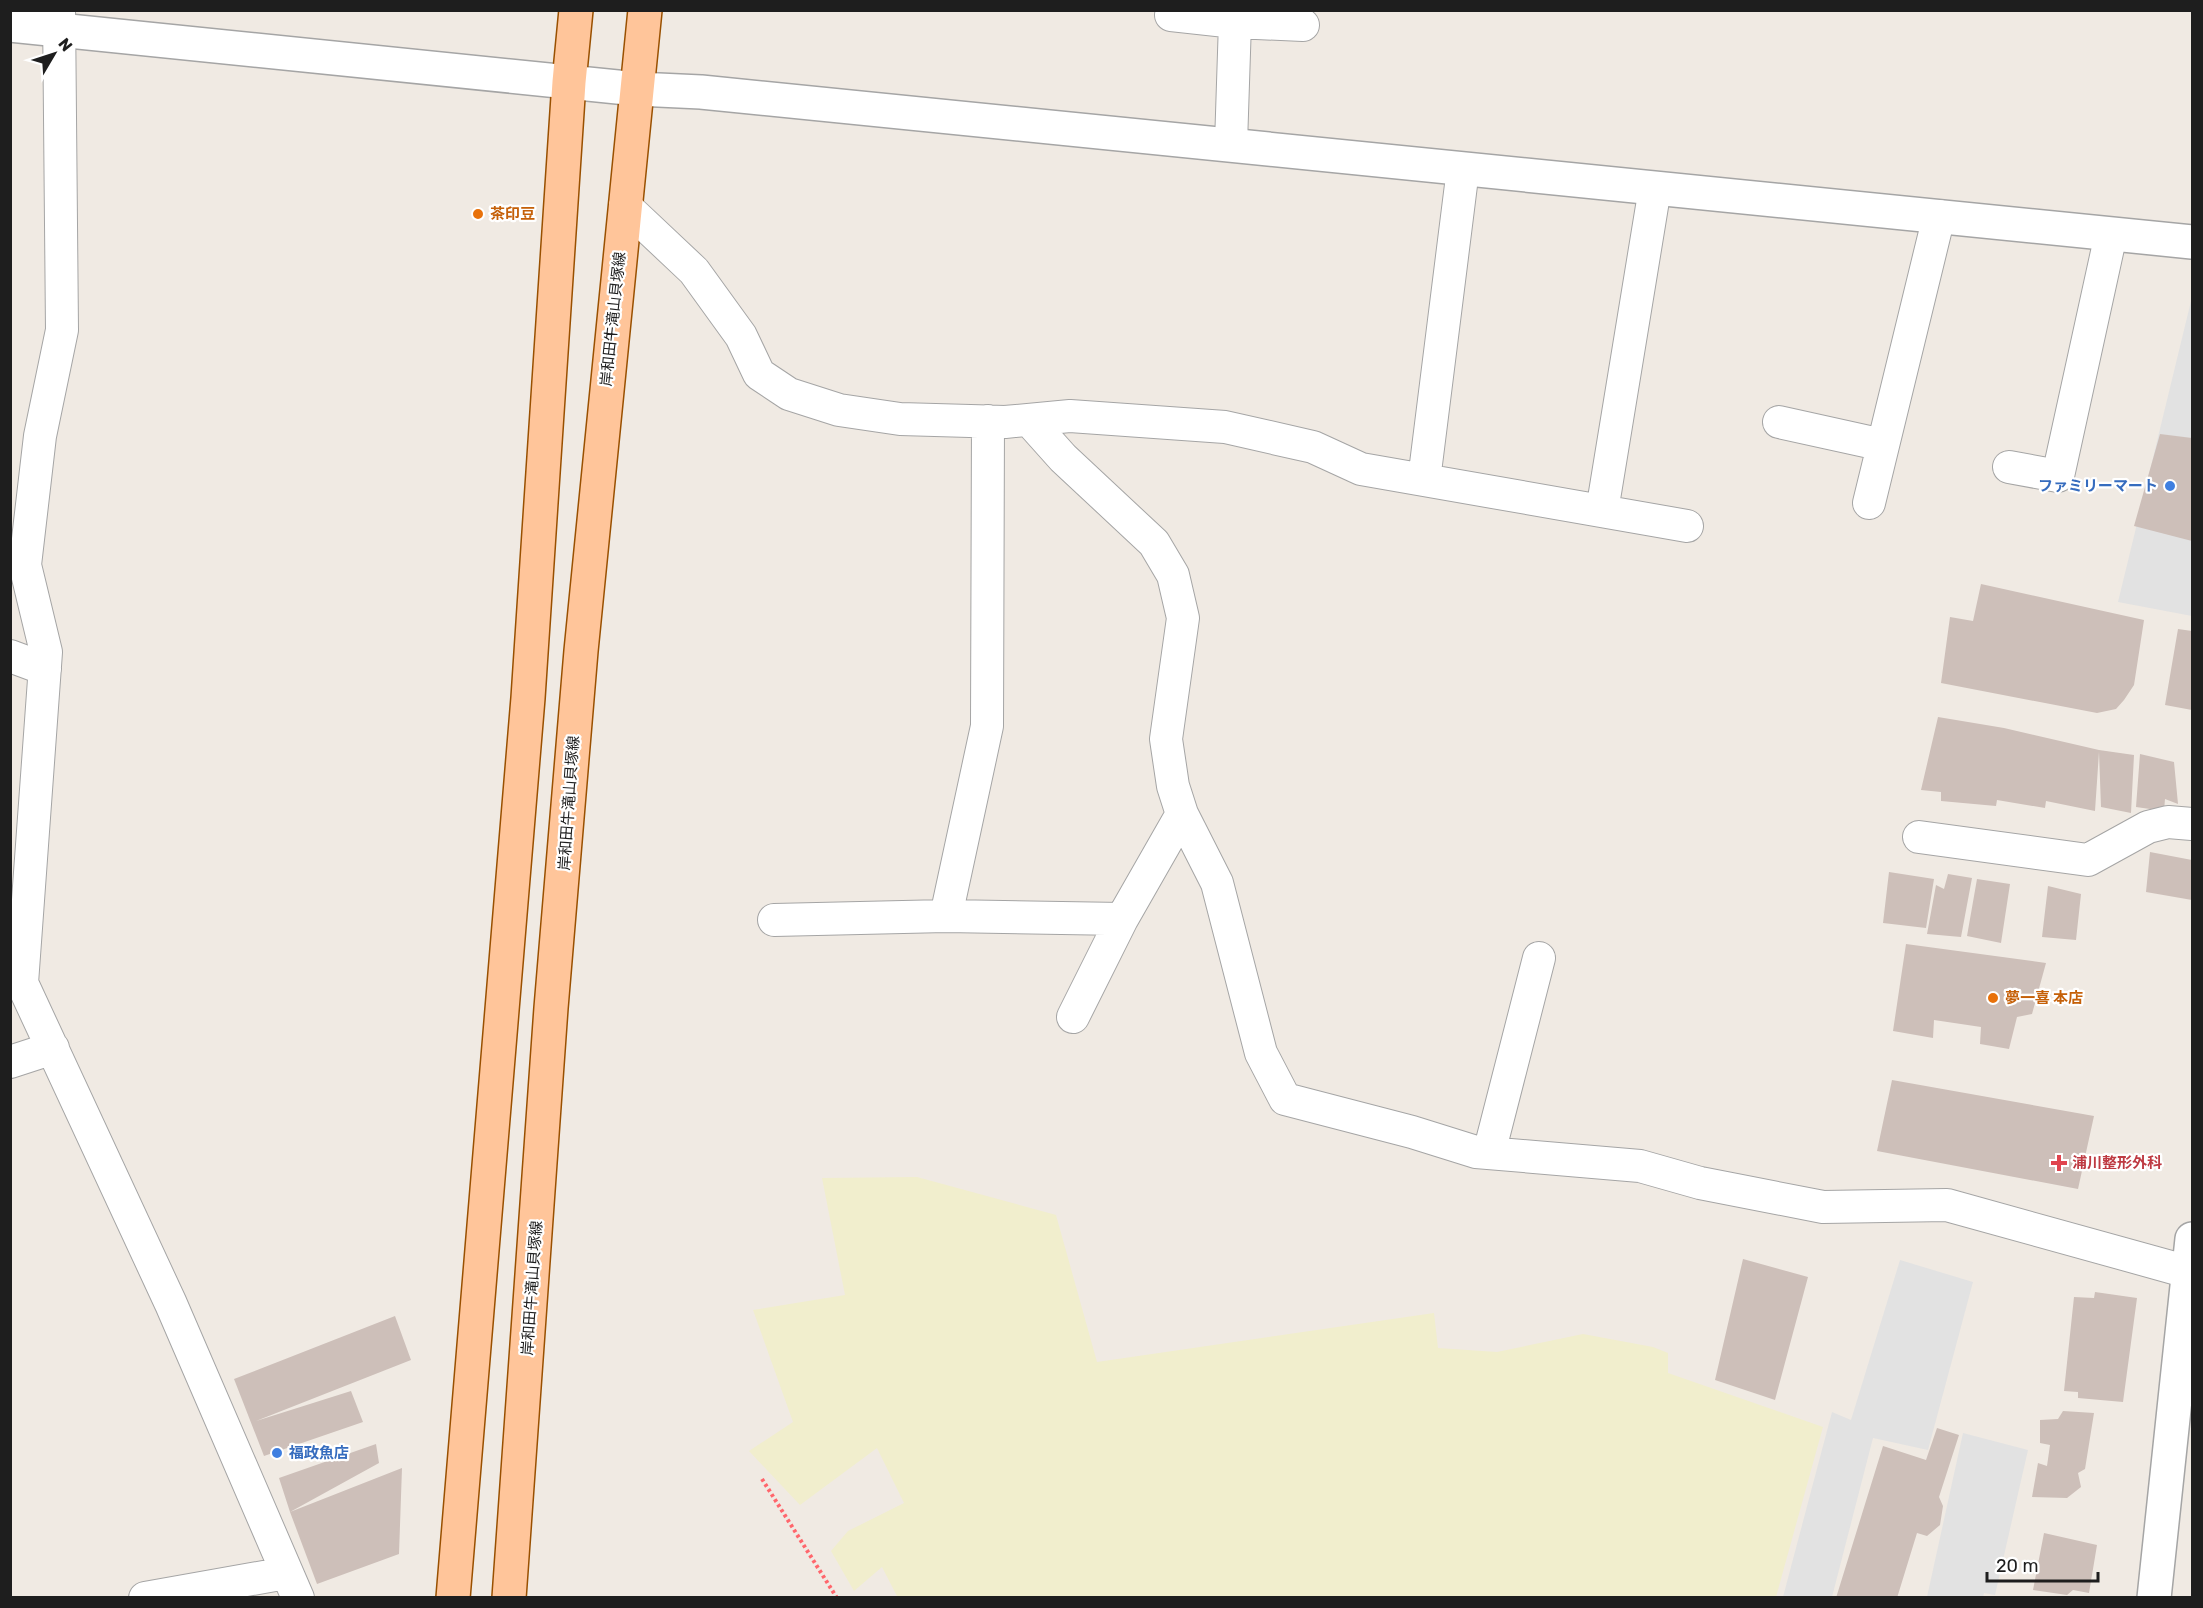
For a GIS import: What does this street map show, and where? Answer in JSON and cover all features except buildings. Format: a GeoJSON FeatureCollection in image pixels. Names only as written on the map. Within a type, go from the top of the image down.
{"type":"FeatureCollection","features":[{"type":"Feature","properties":{"kind":"main road"},"geometry":{"type":"LineString","coordinates":[[453,1598],[528,699],[569,82],[576,10]]}},
{"type":"Feature","properties":{"kind":"main road","name":"岸和田牛滝山貝塚線"},"geometry":{"type":"LineString","coordinates":[[509,1598],[551,1008],[581,651],[645,10]]}},
{"type":"Feature","properties":{"kind":"street"},"geometry":{"type":"LineString","coordinates":[[1171,15],[1235,22],[1303,25]]}},
{"type":"Feature","properties":{"kind":"street"},"geometry":{"type":"LineString","coordinates":[[59,21],[62,330],[40,436],[25,565],[46,652],[22,983],[171,1304],[292,1585],[145,1598]]}},
{"type":"Feature","properties":{"kind":"street"},"geometry":{"type":"LineString","coordinates":[[10,25],[59,21],[569,82],[637,89],[713,93],[1231,144],[2193,242]]}},
{"type":"Feature","properties":{"kind":"street"},"geometry":{"type":"LineString","coordinates":[[1231,144],[1235,22]]}},
{"type":"Feature","properties":{"kind":"street"},"geometry":{"type":"LineString","coordinates":[[1424,480],[1463,169]]}},
{"type":"Feature","properties":{"kind":"street"},"geometry":{"type":"LineString","coordinates":[[1602,511],[1654,188]]}},
{"type":"Feature","properties":{"kind":"street"},"geometry":{"type":"LineString","coordinates":[[625,206],[694,271],[741,336],[759,374],[789,394],[839,410],[900,419],[988,421],[1070,416],[1225,427],[1313,447],[1361,469],[1688,526]]}},
{"type":"Feature","properties":{"kind":"street"},"geometry":{"type":"LineString","coordinates":[[1869,503],[1939,216]]}},
{"type":"Feature","properties":{"kind":"street"},"geometry":{"type":"LineString","coordinates":[[2009,467],[2058,477],[2111,234]]}},
{"type":"Feature","properties":{"kind":"street"},"geometry":{"type":"LineString","coordinates":[[1029,420],[1063,458],[1154,543],[1173,574],[1184,618],[1166,739],[1173,786],[1182,814],[1217,883],[1261,1053],[1284,1099],[1489,1153],[1640,1166],[1700,1183],[1823,1207],[1947,1205],[2190,1272]]}},
{"type":"Feature","properties":{"kind":"street"},"geometry":{"type":"LineString","coordinates":[[946,916],[987,726],[988,421]]}},
{"type":"Feature","properties":{"kind":"street"},"geometry":{"type":"LineString","coordinates":[[1779,422],[1883,445]]}},
{"type":"Feature","properties":{"kind":"street"},"geometry":{"type":"LineString","coordinates":[[10,656],[45,669]]}},
{"type":"Feature","properties":{"kind":"street"},"geometry":{"type":"LineString","coordinates":[[1073,1017],[1122,919],[1182,814]]}},
{"type":"Feature","properties":{"kind":"street"},"geometry":{"type":"LineString","coordinates":[[1919,837],[2088,860],[2148,827],[2168,822],[2193,824]]}},
{"type":"Feature","properties":{"kind":"street"},"geometry":{"type":"LineString","coordinates":[[774,920],[946,916],[1122,919]]}},
{"type":"Feature","properties":{"kind":"street"},"geometry":{"type":"LineString","coordinates":[[1489,1153],[1539,958]]}},
{"type":"Feature","properties":{"kind":"street"},"geometry":{"type":"LineString","coordinates":[[10,1062],[52,1048]]}},
{"type":"Feature","properties":{"kind":"street"},"geometry":{"type":"LineString","coordinates":[[2154,1598],[2193,1239]]}},
{"type":"Feature","properties":{"kind":"path"},"geometry":{"type":"LineString","coordinates":[[762,1479],[837,1598]]}},
{"type":"Feature","properties":{"kind":"shaded area"},"geometry":{"type":"Polygon","coordinates":[[[2192,297],[2192,616],[2118,602],[2192,297]]]}},
{"type":"Feature","properties":{"kind":"shaded area"},"geometry":{"type":"Polygon","coordinates":[[[917,1177],[1056,1215],[1097,1362],[1434,1313],[1438,1348],[1497,1352],[1583,1334],[1653,1347],[1668,1353],[1668,1373],[1823,1427],[1776,1597],[898,1598],[882,1567],[854,1591],[831,1551],[848,1531],[904,1503],[877,1448],[800,1505],[749,1451],[793,1422],[753,1310],[845,1295],[822,1178],[917,1177]]]}},
{"type":"Feature","properties":{"kind":"shaded area"},"geometry":{"type":"Polygon","coordinates":[[[1900,1260],[1973,1282],[1928,1450],[1873,1438],[1832,1597],[1783,1597],[1832,1412],[1851,1420],[1900,1260]]]}},
{"type":"Feature","properties":{"kind":"shaded area"},"geometry":{"type":"Polygon","coordinates":[[[1963,1433],[2028,1450],[1995,1595],[1984,1593],[1983,1598],[1927,1597],[1963,1433]]]}},
{"type":"Feature","properties":{"kind":"place","name":"茶印豆"},"geometry":{"type":"Point","coordinates":[478,214]}},
{"type":"Feature","properties":{"kind":"place","name":"ファミリーマート"},"geometry":{"type":"Point","coordinates":[2170,486]}},
{"type":"Feature","properties":{"kind":"place","name":"夢一喜 本店"},"geometry":{"type":"Point","coordinates":[1993,998]}},
{"type":"Feature","properties":{"kind":"place","name":"浦川整形外科"},"geometry":{"type":"Point","coordinates":[2059,1163]}},
{"type":"Feature","properties":{"kind":"place","name":"福政魚店"},"geometry":{"type":"Point","coordinates":[277,1453]}}]}
